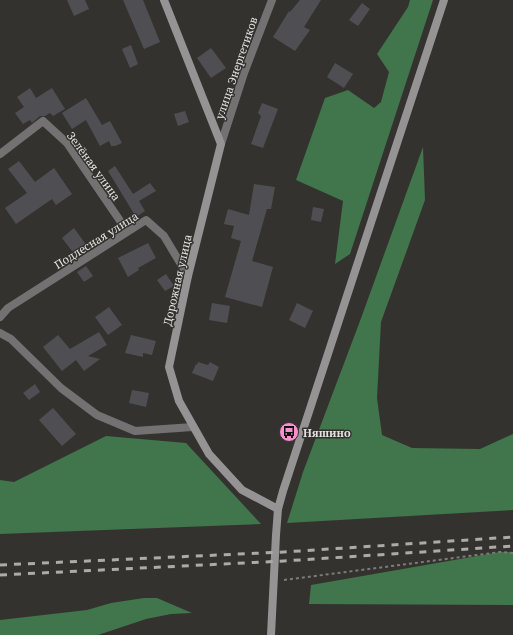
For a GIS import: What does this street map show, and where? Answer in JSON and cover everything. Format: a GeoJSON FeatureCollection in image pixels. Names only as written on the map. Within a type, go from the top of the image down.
{"type":"FeatureCollection","features":[{"type":"Feature","properties":{"kind":"street"},"geometry":{"type":"LineString","coordinates":[[164,0],[221,144]]}},
{"type":"Feature","properties":{"kind":"street","name":"улица Энергетиков"},"geometry":{"type":"LineString","coordinates":[[221,144],[244,73],[272,0]]}},
{"type":"Feature","properties":{"kind":"street"},"geometry":{"type":"LineString","coordinates":[[271,635],[278,509],[444,0]]}},
{"type":"Feature","properties":{"kind":"street","name":"Зелёная улица"},"geometry":{"type":"LineString","coordinates":[[0,154],[43,122],[66,143],[127,231]]}},
{"type":"Feature","properties":{"kind":"street","name":"Дорожная улица"},"geometry":{"type":"LineString","coordinates":[[221,144],[188,276],[169,367],[179,401],[208,454],[242,490],[278,509]]}},
{"type":"Feature","properties":{"kind":"street","name":"Подлесная улица"},"geometry":{"type":"LineString","coordinates":[[0,317],[8,308],[146,220],[164,236],[188,276]]}},
{"type":"Feature","properties":{"kind":"street"},"geometry":{"type":"LineString","coordinates":[[0,333],[11,339],[61,388],[97,415],[135,431],[193,427]]}},
{"type":"Feature","properties":{"kind":"path"},"geometry":{"type":"LineString","coordinates":[[274,581],[500,552],[513,553]]}},
{"type":"Feature","properties":{"kind":"green space"},"geometry":{"type":"Polygon","coordinates":[[[410,0],[433,0],[350,254],[335,264],[343,201],[296,180],[325,98],[348,90],[374,108],[381,102],[389,72],[377,54],[408,7],[410,0]]]}},
{"type":"Feature","properties":{"kind":"green space"},"geometry":{"type":"Polygon","coordinates":[[[423,147],[425,200],[381,322],[377,398],[382,435],[412,448],[480,449],[513,434],[513,510],[287,523],[303,472],[423,147]]]}},
{"type":"Feature","properties":{"kind":"green space"},"geometry":{"type":"Polygon","coordinates":[[[106,436],[186,443],[261,524],[0,534],[0,480],[14,482],[106,436]]]}},
{"type":"Feature","properties":{"kind":"green space"},"geometry":{"type":"Polygon","coordinates":[[[500,552],[513,552],[513,605],[309,604],[311,585],[500,552]]]}},
{"type":"Feature","properties":{"kind":"green space"},"geometry":{"type":"Polygon","coordinates":[[[144,598],[157,598],[192,613],[171,614],[146,619],[98,635],[0,635],[0,620],[87,610],[111,603],[144,598]]]}},
{"type":"Feature","properties":{"kind":"building"},"geometry":{"type":"Polygon","coordinates":[[[67,0],[85,0],[89,9],[74,16],[67,0]]]}},
{"type":"Feature","properties":{"kind":"building"},"geometry":{"type":"Polygon","coordinates":[[[123,0],[143,0],[160,42],[144,49],[123,0]]]}},
{"type":"Feature","properties":{"kind":"building"},"geometry":{"type":"Polygon","coordinates":[[[300,0],[321,0],[304,27],[310,30],[295,51],[273,37],[289,11],[290,12],[300,0]]]}},
{"type":"Feature","properties":{"kind":"building"},"geometry":{"type":"Polygon","coordinates":[[[362,3],[370,9],[358,26],[349,20],[362,3]]]}},
{"type":"Feature","properties":{"kind":"building"},"geometry":{"type":"Polygon","coordinates":[[[131,45],[138,64],[130,68],[122,49],[131,45]]]}},
{"type":"Feature","properties":{"kind":"building"},"geometry":{"type":"Polygon","coordinates":[[[211,48],[226,68],[211,78],[197,58],[211,48]]]}},
{"type":"Feature","properties":{"kind":"building"},"geometry":{"type":"Polygon","coordinates":[[[335,63],[353,74],[344,88],[327,77],[335,63]]]}},
{"type":"Feature","properties":{"kind":"building"},"geometry":{"type":"Polygon","coordinates":[[[30,88],[36,98],[52,88],[65,109],[53,116],[50,113],[45,116],[40,116],[32,123],[30,120],[23,124],[15,113],[24,107],[17,97],[30,88]]]}},
{"type":"Feature","properties":{"kind":"building"},"geometry":{"type":"Polygon","coordinates":[[[86,98],[102,125],[110,121],[122,143],[111,146],[109,141],[100,146],[86,120],[72,129],[62,113],[86,98]]]}},
{"type":"Feature","properties":{"kind":"building"},"geometry":{"type":"Polygon","coordinates":[[[262,103],[278,109],[263,148],[251,144],[261,116],[258,113],[262,103]]]}},
{"type":"Feature","properties":{"kind":"building"},"geometry":{"type":"Polygon","coordinates":[[[185,111],[189,122],[178,126],[174,114],[185,111]]]}},
{"type":"Feature","properties":{"kind":"building"},"geometry":{"type":"Polygon","coordinates":[[[19,161],[35,182],[54,168],[72,194],[56,205],[52,199],[16,224],[5,208],[27,193],[8,169],[19,161]]]}},
{"type":"Feature","properties":{"kind":"building"},"geometry":{"type":"Polygon","coordinates":[[[115,166],[133,194],[150,183],[156,191],[139,201],[145,211],[136,217],[108,171],[115,166]]]}},
{"type":"Feature","properties":{"kind":"building"},"geometry":{"type":"Polygon","coordinates":[[[254,184],[275,187],[271,209],[267,209],[252,261],[273,267],[262,307],[225,297],[241,241],[231,238],[234,226],[224,224],[228,209],[249,215],[254,184]]]}},
{"type":"Feature","properties":{"kind":"building"},"geometry":{"type":"Polygon","coordinates":[[[313,207],[324,209],[321,222],[311,220],[313,207]]]}},
{"type":"Feature","properties":{"kind":"building"},"geometry":{"type":"Polygon","coordinates":[[[74,228],[87,246],[75,255],[62,238],[74,228]]]}},
{"type":"Feature","properties":{"kind":"building"},"geometry":{"type":"Polygon","coordinates":[[[148,243],[156,258],[138,268],[139,270],[128,277],[118,258],[148,243]]]}},
{"type":"Feature","properties":{"kind":"building"},"geometry":{"type":"Polygon","coordinates":[[[86,266],[93,276],[84,282],[77,272],[86,266]]]}},
{"type":"Feature","properties":{"kind":"building"},"geometry":{"type":"Polygon","coordinates":[[[166,274],[174,286],[165,291],[157,280],[166,274]]]}},
{"type":"Feature","properties":{"kind":"building"},"geometry":{"type":"Polygon","coordinates":[[[212,303],[230,306],[227,323],[209,320],[212,303]]]}},
{"type":"Feature","properties":{"kind":"building"},"geometry":{"type":"Polygon","coordinates":[[[297,303],[313,311],[305,328],[289,320],[297,303]]]}},
{"type":"Feature","properties":{"kind":"building"},"geometry":{"type":"Polygon","coordinates":[[[109,307],[122,325],[108,335],[95,317],[109,307]]]}},
{"type":"Feature","properties":{"kind":"building"},"geometry":{"type":"Polygon","coordinates":[[[99,332],[107,345],[88,356],[100,359],[84,371],[76,360],[62,371],[43,347],[58,335],[70,349],[99,332]]]}},
{"type":"Feature","properties":{"kind":"building"},"geometry":{"type":"Polygon","coordinates":[[[131,335],[156,341],[152,355],[143,353],[143,357],[125,353],[131,335]]]}},
{"type":"Feature","properties":{"kind":"building"},"geometry":{"type":"Polygon","coordinates":[[[198,362],[208,365],[210,362],[219,367],[213,381],[192,373],[198,362]]]}},
{"type":"Feature","properties":{"kind":"building"},"geometry":{"type":"Polygon","coordinates":[[[35,384],[40,392],[29,400],[23,393],[35,384]]]}},
{"type":"Feature","properties":{"kind":"building"},"geometry":{"type":"Polygon","coordinates":[[[132,390],[149,393],[146,407],[129,403],[132,390]]]}},
{"type":"Feature","properties":{"kind":"building"},"geometry":{"type":"Polygon","coordinates":[[[53,408],[76,434],[62,446],[39,420],[53,408]]]}},
{"type":"Feature","properties":{"kind":"railway"},"geometry":{"type":"LineString","coordinates":[[0,565],[284,552],[513,537]]}},
{"type":"Feature","properties":{"kind":"railway"},"geometry":{"type":"LineString","coordinates":[[0,575],[284,561],[513,546]]}},
{"type":"Feature","properties":{"kind":"place","name":"Няшино"},"geometry":{"type":"Point","coordinates":[289,432]}}]}
